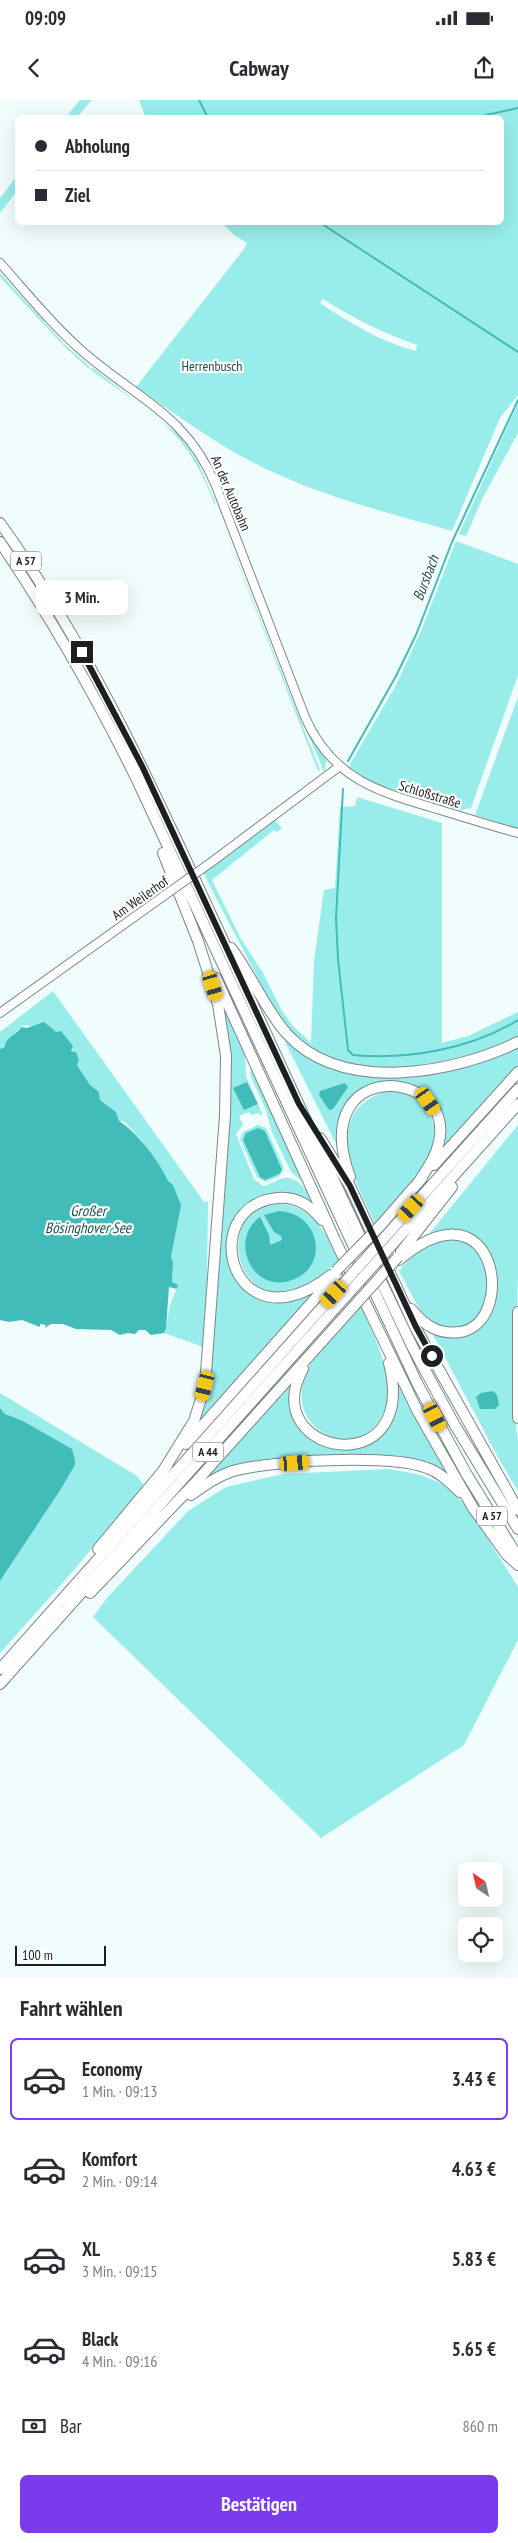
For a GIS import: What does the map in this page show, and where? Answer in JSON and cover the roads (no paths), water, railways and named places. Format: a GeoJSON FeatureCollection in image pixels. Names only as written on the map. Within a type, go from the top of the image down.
{"type":"FeatureCollection","features":[{"type":"Feature","properties":{"kind":"highway","name":"A 57"},"geometry":{"type":"LineString","coordinates":[[0,523],[51,599],[106,695],[428,1377],[518,1529]]}},
{"type":"Feature","properties":{"kind":"highway","name":"A 57"},"geometry":{"type":"LineString","coordinates":[[0,542],[69,651],[97,700],[141,789],[414,1376],[453,1451],[518,1557]]}},
{"type":"Feature","properties":{"kind":"highway"},"geometry":{"type":"LineString","coordinates":[[141,789],[142,808],[164,856],[198,941],[380,1334],[418,1412],[468,1499],[489,1532],[518,1565]]}},
{"type":"Feature","properties":{"kind":"highway"},"geometry":{"type":"LineString","coordinates":[[219,931],[246,967],[286,1033],[306,1050],[334,1064],[372,1071],[425,1070],[474,1060],[518,1042]]}},
{"type":"Feature","properties":{"kind":"highway"},"geometry":{"type":"LineString","coordinates":[[163,1471],[194,1421],[205,1386],[224,1124],[226,1083],[223,1029],[218,1004],[198,941]]}},
{"type":"Feature","properties":{"kind":"highway"},"geometry":{"type":"LineString","coordinates":[[67,1593],[98,1548],[163,1471],[358,1249],[518,1072]]}},
{"type":"Feature","properties":{"kind":"highway"},"geometry":{"type":"LineString","coordinates":[[365,1218],[343,1159],[340,1137],[343,1119],[352,1103],[364,1093],[378,1087],[390,1085],[405,1087],[417,1092],[428,1101],[436,1113],[440,1126],[440,1141],[434,1158],[418,1183]]}},
{"type":"Feature","properties":{"kind":"highway","name":"A 44"},"geometry":{"type":"LineString","coordinates":[[0,1684],[348,1294],[388,1242],[518,1089]]}},
{"type":"Feature","properties":{"kind":"highway"},"geometry":{"type":"LineString","coordinates":[[299,1104],[343,1173],[416,1327],[518,1510]]}},
{"type":"Feature","properties":{"kind":"highway","name":"A 44"},"geometry":{"type":"LineString","coordinates":[[0,1669],[343,1284],[388,1242],[518,1104]]}},
{"type":"Feature","properties":{"kind":"highway"},"geometry":{"type":"LineString","coordinates":[[67,1610],[84,1600],[168,1512],[381,1275],[399,1258],[493,1132]]}},
{"type":"Feature","properties":{"kind":"highway"},"geometry":{"type":"LineString","coordinates":[[335,1240],[310,1207],[292,1199],[271,1199],[253,1207],[241,1218],[233,1233],[231,1254],[235,1269],[249,1286],[263,1295],[280,1298],[306,1292],[337,1273]]}},
{"type":"Feature","properties":{"kind":"highway"},"geometry":{"type":"LineString","coordinates":[[399,1258],[424,1241],[451,1234],[466,1235],[489,1249],[500,1267]]}},
{"type":"Feature","properties":{"kind":"highway"},"geometry":{"type":"LineString","coordinates":[[402,1296],[421,1321],[434,1330],[450,1333],[467,1331],[484,1323],[493,1314],[502,1288]]}},
{"type":"Feature","properties":{"kind":"highway"},"geometry":{"type":"LineString","coordinates":[[518,1312],[518,1418]]}},
{"type":"Feature","properties":{"kind":"highway"},"geometry":{"type":"LineString","coordinates":[[320,1345],[298,1378],[295,1406],[299,1419],[316,1438],[329,1444],[355,1445],[379,1432],[391,1411],[394,1390],[393,1378],[380,1334]]}},
{"type":"Feature","properties":{"kind":"highway"},"geometry":{"type":"LineString","coordinates":[[168,1512],[200,1488],[231,1472],[256,1466],[335,1460],[394,1461],[427,1468],[444,1478],[468,1499]]}},
{"type":"Feature","properties":{"kind":"main road","name":"An der Autobahn"},"geometry":{"type":"LineString","coordinates":[[0,263],[77,347],[159,410],[194,443],[216,486],[309,725],[320,744],[340,766]]}},
{"type":"Feature","properties":{"kind":"main road","name":"Schloßstraße"},"geometry":{"type":"LineString","coordinates":[[340,766],[363,783],[378,791],[518,833]]}},
{"type":"Feature","properties":{"kind":"main road","name":"Am Weilerhof"},"geometry":{"type":"LineString","coordinates":[[0,1013],[213,861],[340,766]]}},
{"type":"Feature","properties":{"kind":"water","name":"Großer Bösinghover See"},"geometry":{"type":"Polygon","coordinates":[[[44,1022],[56,1032],[61,1031],[73,1046],[71,1051],[76,1052],[79,1060],[77,1065],[90,1085],[99,1092],[100,1100],[116,1112],[119,1121],[133,1132],[146,1147],[159,1164],[168,1181],[173,1185],[181,1205],[171,1257],[173,1263],[172,1282],[178,1285],[177,1289],[169,1287],[164,1333],[151,1335],[145,1330],[139,1330],[135,1334],[120,1335],[111,1330],[76,1329],[63,1324],[51,1324],[45,1328],[46,1325],[40,1324],[40,1327],[22,1320],[9,1322],[0,1320],[0,1049],[5,1047],[9,1038],[21,1027],[27,1028],[44,1022]]]}},
{"type":"Feature","properties":{"kind":"water"},"geometry":{"type":"Polygon","coordinates":[[[247,1082],[258,1104],[244,1110],[233,1088],[247,1082]]]}},
{"type":"Feature","properties":{"kind":"water"},"geometry":{"type":"Polygon","coordinates":[[[345,1083],[348,1087],[333,1109],[329,1110],[319,1095],[320,1091],[345,1083]]]}},
{"type":"Feature","properties":{"kind":"water"},"geometry":{"type":"Polygon","coordinates":[[[258,1128],[265,1131],[282,1170],[279,1174],[265,1180],[260,1177],[243,1140],[246,1133],[258,1128]]]}},
{"type":"Feature","properties":{"kind":"water"},"geometry":{"type":"Polygon","coordinates":[[[279,1211],[293,1214],[304,1221],[312,1231],[316,1243],[315,1255],[311,1266],[302,1275],[289,1281],[276,1282],[264,1279],[255,1271],[249,1261],[246,1250],[246,1238],[251,1227],[260,1217],[269,1235],[270,1245],[282,1240],[281,1236],[274,1232],[264,1215],[279,1211]]]}},
{"type":"Feature","properties":{"kind":"water"},"geometry":{"type":"Polygon","coordinates":[[[493,1391],[497,1395],[499,1405],[495,1409],[480,1409],[476,1397],[481,1393],[493,1391]]]}},
{"type":"Feature","properties":{"kind":"water"},"geometry":{"type":"Polygon","coordinates":[[[0,1408],[5,1414],[21,1420],[72,1449],[75,1465],[0,1581],[0,1408]]]}},
{"type":"Feature","properties":{"kind":"waterway","name":"Bursbach"},"geometry":{"type":"LineString","coordinates":[[199,100],[206,115]]}},
{"type":"Feature","properties":{"kind":"waterway"},"geometry":{"type":"LineString","coordinates":[[486,115],[518,108]]}},
{"type":"Feature","properties":{"kind":"waterway","name":"Bursbach"},"geometry":{"type":"LineString","coordinates":[[324,225],[518,352]]}},
{"type":"Feature","properties":{"kind":"waterway","name":"Bursbach"},"geometry":{"type":"LineString","coordinates":[[348,761],[396,676],[416,635],[452,542],[518,400]]}},
{"type":"Feature","properties":{"kind":"waterway"},"geometry":{"type":"LineString","coordinates":[[343,789],[336,918],[338,959],[348,1050],[353,1055],[395,1056],[417,1054],[460,1045],[500,1030],[518,1020]]}},
{"type":"Feature","properties":{"kind":"park label","name":"Herrenbusch"},"geometry":{"type":"Point","coordinates":[212,366]}}]}
